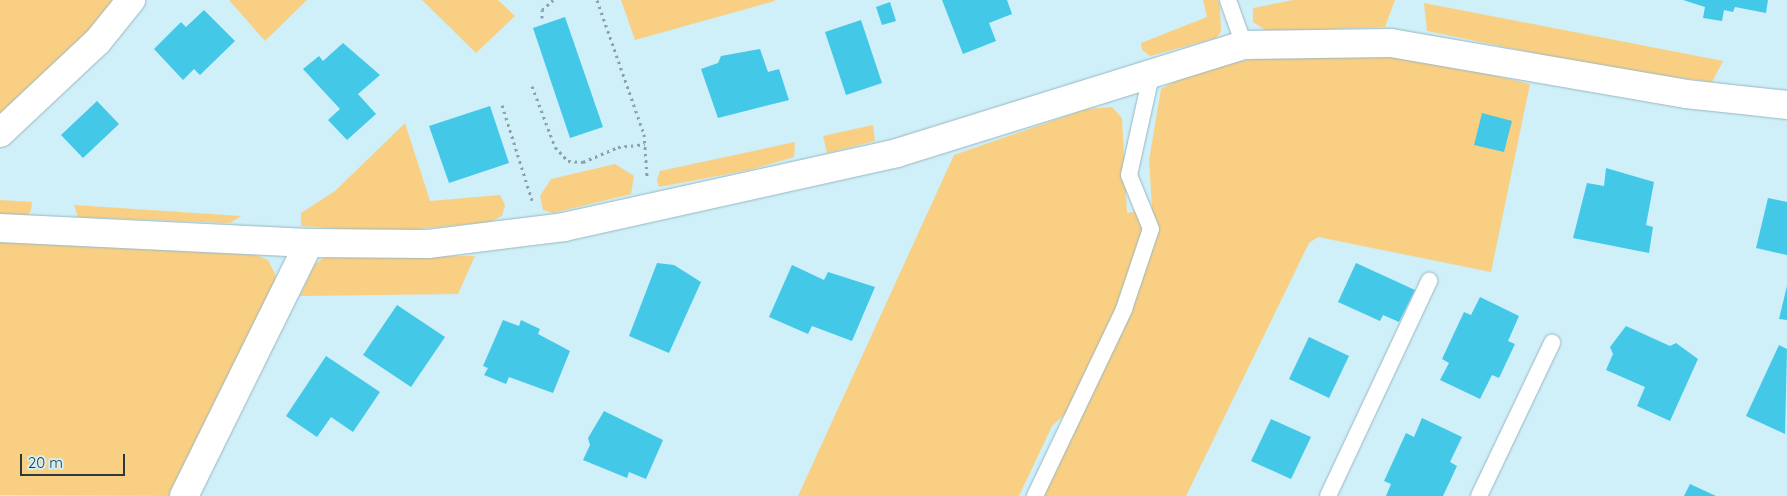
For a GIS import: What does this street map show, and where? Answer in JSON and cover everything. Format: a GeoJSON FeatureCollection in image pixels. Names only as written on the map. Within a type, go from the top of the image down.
{"type":"FeatureCollection","features":[{"type":"Feature","properties":{"kind":"street"},"geometry":{"type":"LineString","coordinates":[[0,133],[98,41],[130,0]]}},
{"type":"Feature","properties":{"kind":"street"},"geometry":{"type":"LineString","coordinates":[[0,228],[309,243],[428,244],[535,231],[646,209],[897,152],[1152,71],[1244,45],[1391,43],[1686,94],[1787,106]]}},
{"type":"Feature","properties":{"kind":"street"},"geometry":{"type":"LineString","coordinates":[[184,496],[309,243]]}},
{"type":"Feature","properties":{"kind":"lane"},"geometry":{"type":"LineString","coordinates":[[1228,0],[1244,45]]}},
{"type":"Feature","properties":{"kind":"lane"},"geometry":{"type":"LineString","coordinates":[[1035,496],[1124,309],[1151,229],[1129,175],[1152,71]]}},
{"type":"Feature","properties":{"kind":"lane"},"geometry":{"type":"LineString","coordinates":[[1328,496],[1429,281]]}},
{"type":"Feature","properties":{"kind":"lane"},"geometry":{"type":"LineString","coordinates":[[1479,496],[1552,343]]}},
{"type":"Feature","properties":{"kind":"path"},"geometry":{"type":"LineString","coordinates":[[542,18],[542,10],[552,0]]}},
{"type":"Feature","properties":{"kind":"path"},"geometry":{"type":"LineString","coordinates":[[597,0],[645,144],[646,209]]}},
{"type":"Feature","properties":{"kind":"path"},"geometry":{"type":"LineString","coordinates":[[532,86],[555,148],[568,161],[583,162],[618,147],[645,144]]}},
{"type":"Feature","properties":{"kind":"path"},"geometry":{"type":"LineString","coordinates":[[502,105],[531,195],[535,231]]}},
{"type":"Feature","properties":{"kind":"shaded area"},"geometry":{"type":"Polygon","coordinates":[[[0,0],[122,0],[0,121],[0,0]]]}},
{"type":"Feature","properties":{"kind":"shaded area"},"geometry":{"type":"Polygon","coordinates":[[[229,0],[307,0],[265,41],[229,0]]]}},
{"type":"Feature","properties":{"kind":"shaded area"},"geometry":{"type":"Polygon","coordinates":[[[422,0],[498,0],[515,16],[476,53],[422,0]]]}},
{"type":"Feature","properties":{"kind":"shaded area"},"geometry":{"type":"Polygon","coordinates":[[[621,0],[775,0],[775,1],[635,40],[621,0]]]}},
{"type":"Feature","properties":{"kind":"shaded area"},"geometry":{"type":"Polygon","coordinates":[[[1203,0],[1218,0],[1221,32],[1216,38],[1150,56],[1142,50],[1141,43],[1207,17],[1203,0]]]}},
{"type":"Feature","properties":{"kind":"shaded area"},"geometry":{"type":"Polygon","coordinates":[[[1293,0],[1395,0],[1385,27],[1267,31],[1253,22],[1253,8],[1293,0]]]}},
{"type":"Feature","properties":{"kind":"shaded area"},"geometry":{"type":"Polygon","coordinates":[[[1424,3],[1723,61],[1712,82],[1603,67],[1427,31],[1424,3]]]}},
{"type":"Feature","properties":{"kind":"shaded area"},"geometry":{"type":"Polygon","coordinates":[[[1274,56],[1412,56],[1530,84],[1491,272],[1318,237],[1309,243],[1186,496],[1042,496],[1097,385],[1052,426],[1019,496],[798,496],[954,155],[1087,109],[1112,107],[1122,118],[1127,213],[1152,208],[1149,160],[1161,89],[1205,67],[1274,56]]]}},
{"type":"Feature","properties":{"kind":"shaded area"},"geometry":{"type":"Polygon","coordinates":[[[405,123],[430,201],[500,195],[505,205],[502,216],[490,222],[385,232],[301,226],[301,213],[335,191],[405,123]]]}},
{"type":"Feature","properties":{"kind":"shaded area"},"geometry":{"type":"Polygon","coordinates":[[[873,125],[875,141],[827,153],[823,136],[873,125]]]}},
{"type":"Feature","properties":{"kind":"shaded area"},"geometry":{"type":"Polygon","coordinates":[[[795,142],[794,157],[749,170],[659,187],[657,180],[660,171],[795,142]]]}},
{"type":"Feature","properties":{"kind":"shaded area"},"geometry":{"type":"Polygon","coordinates":[[[615,164],[634,176],[631,194],[553,213],[543,210],[540,196],[551,179],[615,164]]]}},
{"type":"Feature","properties":{"kind":"shaded area"},"geometry":{"type":"Polygon","coordinates":[[[0,200],[32,202],[31,210],[26,218],[0,216],[0,200]]]}},
{"type":"Feature","properties":{"kind":"shaded area"},"geometry":{"type":"Polygon","coordinates":[[[74,205],[241,216],[230,223],[78,217],[74,205]]]}},
{"type":"Feature","properties":{"kind":"shaded area"},"geometry":{"type":"Polygon","coordinates":[[[0,242],[256,255],[268,260],[276,276],[271,302],[175,496],[0,495],[0,242]]]}},
{"type":"Feature","properties":{"kind":"shaded area"},"geometry":{"type":"Polygon","coordinates":[[[475,256],[458,294],[300,296],[315,264],[325,257],[475,256]]]}},
{"type":"Feature","properties":{"kind":"building"},"geometry":{"type":"Polygon","coordinates":[[[942,0],[1007,0],[1012,14],[989,23],[996,41],[963,54],[942,0]]]}},
{"type":"Feature","properties":{"kind":"building"},"geometry":{"type":"Polygon","coordinates":[[[1683,0],[1768,0],[1766,13],[1735,7],[1733,12],[1724,10],[1722,21],[1703,18],[1705,7],[1683,0]]]}},
{"type":"Feature","properties":{"kind":"building"},"geometry":{"type":"Polygon","coordinates":[[[890,2],[896,21],[882,25],[876,7],[890,2]]]}},
{"type":"Feature","properties":{"kind":"building"},"geometry":{"type":"Polygon","coordinates":[[[204,10],[235,41],[200,75],[194,69],[183,80],[154,49],[181,22],[186,27],[204,10]]]}},
{"type":"Feature","properties":{"kind":"building"},"geometry":{"type":"Polygon","coordinates":[[[565,17],[603,127],[570,138],[533,28],[565,17]]]}},
{"type":"Feature","properties":{"kind":"building"},"geometry":{"type":"Polygon","coordinates":[[[861,20],[882,83],[846,95],[825,32],[861,20]]]}},
{"type":"Feature","properties":{"kind":"building"},"geometry":{"type":"Polygon","coordinates":[[[343,43],[380,75],[358,94],[376,114],[347,140],[328,120],[340,109],[303,69],[319,56],[323,61],[343,43]]]}},
{"type":"Feature","properties":{"kind":"building"},"geometry":{"type":"Polygon","coordinates":[[[760,49],[768,72],[779,69],[789,100],[718,118],[701,69],[718,63],[721,56],[760,49]]]}},
{"type":"Feature","properties":{"kind":"building"},"geometry":{"type":"Polygon","coordinates":[[[97,101],[119,124],[83,158],[61,135],[97,101]]]}},
{"type":"Feature","properties":{"kind":"building"},"geometry":{"type":"Polygon","coordinates":[[[490,106],[509,163],[449,183],[429,126],[490,106]]]}},
{"type":"Feature","properties":{"kind":"building"},"geometry":{"type":"Polygon","coordinates":[[[1482,113],[1512,121],[1504,152],[1474,145],[1482,113]]]}},
{"type":"Feature","properties":{"kind":"building"},"geometry":{"type":"Polygon","coordinates":[[[1606,168],[1654,182],[1646,225],[1653,227],[1649,253],[1573,238],[1587,183],[1604,186],[1606,168]]]}},
{"type":"Feature","properties":{"kind":"building"},"geometry":{"type":"Polygon","coordinates":[[[1768,198],[1787,202],[1787,255],[1756,248],[1768,198]]]}},
{"type":"Feature","properties":{"kind":"building"},"geometry":{"type":"Polygon","coordinates":[[[657,263],[674,265],[701,282],[669,353],[629,336],[657,263]]]}},
{"type":"Feature","properties":{"kind":"building"},"geometry":{"type":"Polygon","coordinates":[[[1356,263],[1415,290],[1399,322],[1383,315],[1380,321],[1338,302],[1356,263]]]}},
{"type":"Feature","properties":{"kind":"building"},"geometry":{"type":"Polygon","coordinates":[[[792,265],[824,280],[828,272],[875,287],[852,341],[812,326],[808,334],[769,317],[792,265]]]}},
{"type":"Feature","properties":{"kind":"building"},"geometry":{"type":"Polygon","coordinates":[[[1787,286],[1787,320],[1779,319],[1787,286]]]}},
{"type":"Feature","properties":{"kind":"building"},"geometry":{"type":"Polygon","coordinates":[[[1480,297],[1519,316],[1508,341],[1515,344],[1499,378],[1492,375],[1480,399],[1440,380],[1449,363],[1442,359],[1464,312],[1471,315],[1480,297]]]}},
{"type":"Feature","properties":{"kind":"building"},"geometry":{"type":"Polygon","coordinates":[[[397,305],[445,337],[411,387],[363,355],[397,305]]]}},
{"type":"Feature","properties":{"kind":"building"},"geometry":{"type":"Polygon","coordinates":[[[503,320],[519,326],[521,320],[540,329],[538,334],[570,351],[553,393],[509,377],[506,384],[484,375],[488,368],[483,366],[503,320]]]}},
{"type":"Feature","properties":{"kind":"building"},"geometry":{"type":"Polygon","coordinates":[[[1626,326],[1670,346],[1676,343],[1698,359],[1670,421],[1637,406],[1645,387],[1606,370],[1613,354],[1610,347],[1626,326]]]}},
{"type":"Feature","properties":{"kind":"building"},"geometry":{"type":"Polygon","coordinates":[[[1309,337],[1349,356],[1329,398],[1289,379],[1309,337]]]}},
{"type":"Feature","properties":{"kind":"building"},"geometry":{"type":"Polygon","coordinates":[[[1779,345],[1787,349],[1785,434],[1746,416],[1779,345]]]}},
{"type":"Feature","properties":{"kind":"building"},"geometry":{"type":"Polygon","coordinates":[[[326,356],[380,392],[353,432],[331,417],[317,437],[286,416],[326,356]]]}},
{"type":"Feature","properties":{"kind":"building"},"geometry":{"type":"Polygon","coordinates":[[[604,411],[663,440],[646,479],[629,472],[627,478],[583,460],[590,445],[588,438],[604,411]]]}},
{"type":"Feature","properties":{"kind":"building"},"geometry":{"type":"Polygon","coordinates":[[[1422,418],[1462,437],[1450,462],[1457,466],[1443,496],[1386,496],[1391,484],[1384,481],[1406,433],[1414,437],[1422,418]]]}},
{"type":"Feature","properties":{"kind":"building"},"geometry":{"type":"Polygon","coordinates":[[[1271,419],[1311,437],[1291,479],[1251,461],[1271,419]]]}},
{"type":"Feature","properties":{"kind":"building"},"geometry":{"type":"Polygon","coordinates":[[[1690,484],[1716,496],[1684,496],[1690,484]]]}}]}
